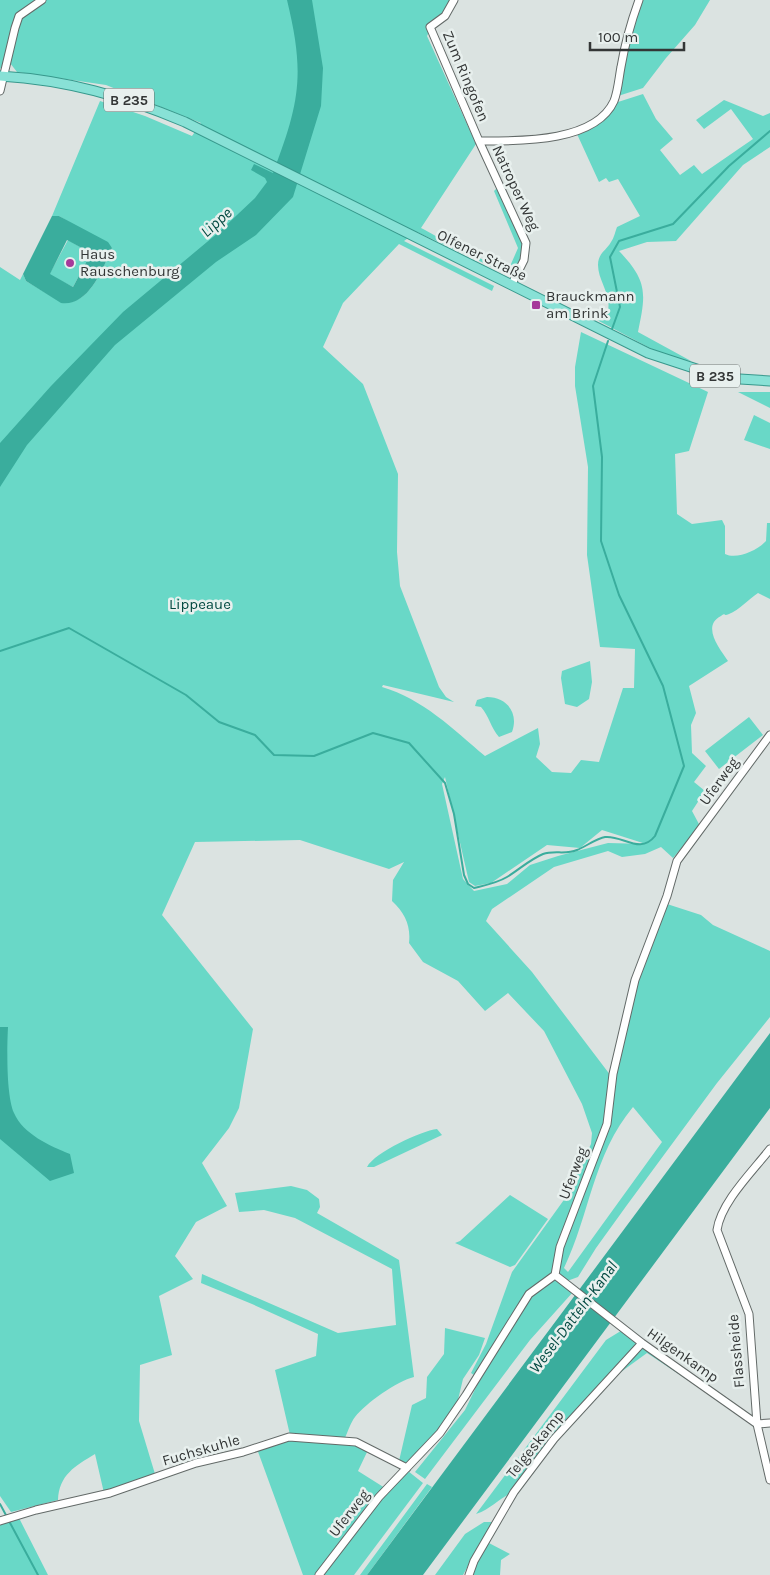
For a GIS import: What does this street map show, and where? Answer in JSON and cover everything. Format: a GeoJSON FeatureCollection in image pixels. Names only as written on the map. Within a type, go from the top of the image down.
{"type":"FeatureCollection","features":[{"type":"Feature","properties":{"kind":"main road","name":"Olfener Straße"},"geometry":{"type":"LineString","coordinates":[[2,76],[39,79],[104,92],[141,104],[185,122],[662,360],[724,378],[770,381]]}},
{"type":"Feature","properties":{"kind":"street"},"geometry":{"type":"LineString","coordinates":[[0,91],[14,28],[19,16],[42,0]]}},
{"type":"Feature","properties":{"kind":"street","name":"Zum Ringofen"},"geometry":{"type":"LineString","coordinates":[[454,0],[445,16],[430,27],[480,141]]}},
{"type":"Feature","properties":{"kind":"street","name":"Natroper Weg"},"geometry":{"type":"LineString","coordinates":[[512,284],[524,260],[526,243],[480,141],[545,139],[572,132],[594,122],[607,111],[614,100],[628,28],[639,0]]}},
{"type":"Feature","properties":{"kind":"street","name":"Uferweg"},"geometry":{"type":"LineString","coordinates":[[319,1575],[379,1498],[440,1433],[529,1294],[555,1275],[560,1248],[607,1124],[613,1074],[635,980],[667,896],[677,860],[770,735]]}},
{"type":"Feature","properties":{"kind":"street","name":"Flassheide"},"geometry":{"type":"LineString","coordinates":[[757,1424],[749,1314],[717,1230],[718,1219],[727,1205],[770,1149]]}},
{"type":"Feature","properties":{"kind":"street","name":"Hilgenkamp"},"geometry":{"type":"LineString","coordinates":[[555,1275],[642,1343],[757,1424]]}},
{"type":"Feature","properties":{"kind":"street","name":"Telgeskamp"},"geometry":{"type":"LineString","coordinates":[[469,1575],[474,1561],[514,1492],[554,1439],[642,1343]]}},
{"type":"Feature","properties":{"kind":"street"},"geometry":{"type":"LineString","coordinates":[[770,1423],[757,1424],[770,1480]]}},
{"type":"Feature","properties":{"kind":"street","name":"Fuchskuhle"},"geometry":{"type":"LineString","coordinates":[[0,1521],[36,1510],[110,1494],[196,1463],[243,1452],[289,1437],[356,1442],[407,1468]]}},
{"type":"Feature","properties":{"kind":"green space","name":"Lippeaue"},"geometry":{"type":"Polygon","coordinates":[[[0,0],[451,0],[440,17],[435,19],[427,36],[476,144],[421,228],[479,258],[492,263],[511,264],[518,248],[494,191],[498,187],[524,242],[522,258],[516,270],[503,272],[417,232],[404,241],[494,286],[492,291],[399,244],[343,303],[323,347],[363,384],[398,474],[397,552],[400,586],[439,687],[446,697],[454,702],[383,685],[382,687],[397,692],[424,707],[449,725],[485,756],[538,728],[540,744],[536,757],[552,772],[571,773],[581,760],[599,762],[623,688],[634,688],[635,649],[600,647],[587,555],[588,467],[575,386],[575,367],[581,332],[708,392],[689,451],[675,454],[677,514],[692,524],[722,520],[725,526],[725,554],[730,556],[753,551],[766,541],[767,523],[770,523],[770,599],[758,593],[736,610],[727,615],[724,614],[715,620],[712,631],[714,638],[728,661],[689,686],[696,713],[691,725],[692,753],[706,766],[694,782],[705,791],[692,811],[700,826],[673,858],[661,847],[645,854],[622,857],[608,851],[554,867],[492,909],[486,921],[532,972],[614,1080],[641,966],[667,904],[701,915],[713,925],[770,951],[770,1017],[717,1083],[596,1248],[578,1277],[567,1281],[559,1274],[559,1265],[552,1274],[573,1292],[530,1340],[425,1479],[415,1472],[465,1410],[480,1379],[471,1373],[486,1344],[512,1272],[566,1197],[591,1144],[592,1133],[582,1104],[544,1031],[508,993],[485,1011],[458,981],[423,962],[409,943],[409,931],[406,920],[392,901],[393,880],[404,862],[389,869],[300,840],[195,842],[162,915],[253,1029],[239,1108],[229,1128],[202,1163],[227,1206],[196,1222],[175,1256],[193,1279],[159,1296],[172,1355],[140,1365],[139,1421],[155,1474],[104,1493],[95,1454],[69,1472],[61,1484],[58,1500],[11,1512],[0,1496],[0,267],[20,280],[23,274],[26,281],[61,302],[71,302],[80,298],[94,284],[112,248],[59,216],[52,216],[100,101],[145,116],[192,136],[201,123],[106,85],[17,72],[10,63],[16,18],[0,69],[0,0]],[[445,777],[442,784],[463,879],[474,891],[507,884],[530,865],[558,856],[608,843],[646,844],[602,830],[580,848],[547,845],[491,883],[475,886],[469,882],[445,777]],[[633,1107],[620,1125],[600,1165],[573,1248],[564,1268],[568,1272],[662,1142],[633,1107]]]}},
{"type":"Feature","properties":{"kind":"green space"},"geometry":{"type":"Polygon","coordinates":[[[642,0],[710,0],[695,25],[643,88],[618,96],[631,28],[642,0]]]}},
{"type":"Feature","properties":{"kind":"green space"},"geometry":{"type":"Polygon","coordinates":[[[643,94],[656,119],[673,139],[660,150],[680,175],[694,165],[702,174],[753,139],[731,109],[704,129],[696,120],[724,100],[763,116],[770,113],[770,147],[743,165],[676,241],[647,242],[619,251],[635,271],[642,288],[643,298],[638,332],[691,361],[667,357],[595,319],[605,317],[609,304],[599,272],[599,258],[612,240],[617,227],[640,216],[618,179],[609,182],[606,178],[599,182],[577,134],[596,124],[618,102],[643,94]]]}},
{"type":"Feature","properties":{"kind":"green space"},"geometry":{"type":"Polygon","coordinates":[[[68,240],[91,253],[73,287],[49,275],[68,240]]]}},
{"type":"Feature","properties":{"kind":"green space"},"geometry":{"type":"Polygon","coordinates":[[[738,392],[770,392],[770,408],[738,392]]]}},
{"type":"Feature","properties":{"kind":"green space"},"geometry":{"type":"Polygon","coordinates":[[[754,415],[770,423],[770,449],[744,440],[754,415]]]}},
{"type":"Feature","properties":{"kind":"green space"},"geometry":{"type":"Polygon","coordinates":[[[590,661],[592,682],[589,699],[577,707],[565,704],[561,678],[562,671],[590,661]]]}},
{"type":"Feature","properties":{"kind":"green space"},"geometry":{"type":"Polygon","coordinates":[[[487,697],[500,700],[510,707],[514,719],[512,732],[499,737],[481,707],[475,706],[477,700],[487,697]]]}},
{"type":"Feature","properties":{"kind":"green space"},"geometry":{"type":"Polygon","coordinates":[[[749,717],[763,735],[719,769],[705,751],[749,717]]]}},
{"type":"Feature","properties":{"kind":"green space"},"geometry":{"type":"Polygon","coordinates":[[[437,1129],[442,1135],[374,1167],[367,1167],[379,1155],[399,1143],[437,1129]]]}},
{"type":"Feature","properties":{"kind":"green space"},"geometry":{"type":"Polygon","coordinates":[[[291,1186],[307,1190],[319,1199],[320,1207],[317,1213],[399,1260],[414,1377],[382,1393],[366,1405],[354,1419],[345,1438],[290,1435],[275,1370],[316,1356],[318,1334],[201,1283],[202,1274],[338,1333],[396,1325],[392,1269],[295,1218],[264,1210],[239,1212],[235,1193],[291,1186]]]}},
{"type":"Feature","properties":{"kind":"green space"},"geometry":{"type":"Polygon","coordinates":[[[510,1195],[548,1219],[515,1265],[510,1267],[455,1243],[460,1241],[510,1195]]]}},
{"type":"Feature","properties":{"kind":"green space"},"geometry":{"type":"Polygon","coordinates":[[[445,1328],[485,1338],[479,1355],[463,1379],[457,1404],[439,1432],[406,1465],[399,1461],[412,1405],[426,1398],[427,1377],[444,1354],[445,1328]]]}},
{"type":"Feature","properties":{"kind":"green space"},"geometry":{"type":"Polygon","coordinates":[[[624,1329],[718,1400],[647,1353],[614,1377],[565,1433],[554,1439],[514,1492],[476,1514],[606,1340],[624,1329]]]}},
{"type":"Feature","properties":{"kind":"green space"},"geometry":{"type":"Polygon","coordinates":[[[289,1439],[356,1444],[368,1450],[358,1471],[385,1488],[316,1575],[303,1575],[257,1449],[289,1439]]]}},
{"type":"Feature","properties":{"kind":"green space"},"geometry":{"type":"Polygon","coordinates":[[[408,1471],[423,1483],[354,1575],[322,1575],[382,1497],[408,1471]]]}},
{"type":"Feature","properties":{"kind":"green space"},"geometry":{"type":"Polygon","coordinates":[[[427,1484],[432,1487],[367,1575],[360,1575],[427,1484]]]}},
{"type":"Feature","properties":{"kind":"green space"},"geometry":{"type":"Polygon","coordinates":[[[19,1518],[48,1575],[0,1575],[0,1524],[19,1518]]]}},
{"type":"Feature","properties":{"kind":"green space"},"geometry":{"type":"Polygon","coordinates":[[[484,1522],[492,1522],[463,1575],[435,1575],[465,1534],[484,1522]]]}},
{"type":"Feature","properties":{"kind":"green space"},"geometry":{"type":"Polygon","coordinates":[[[487,1542],[510,1554],[501,1560],[500,1575],[472,1575],[475,1563],[487,1542]]]}},
{"type":"Feature","properties":{"kind":"water"},"geometry":{"type":"Polygon","coordinates":[[[287,0],[312,0],[323,68],[321,106],[293,197],[256,235],[216,262],[115,345],[27,445],[0,487],[0,443],[51,386],[123,312],[219,232],[255,198],[267,182],[265,178],[251,170],[254,164],[273,173],[289,126],[297,88],[296,48],[287,0]]]}},
{"type":"Feature","properties":{"kind":"water"},"geometry":{"type":"Polygon","coordinates":[[[52,216],[59,216],[108,242],[112,248],[94,284],[80,299],[71,303],[61,303],[26,281],[23,274],[52,216]],[[67,240],[50,274],[73,287],[91,253],[67,240]]]}},
{"type":"Feature","properties":{"kind":"water"},"geometry":{"type":"Polygon","coordinates":[[[0,1027],[8,1027],[8,1083],[14,1113],[30,1133],[70,1154],[74,1173],[50,1181],[0,1139],[0,1027]]]}},
{"type":"Feature","properties":{"kind":"water","name":"Wesel-Datteln-Kanal"},"geometry":{"type":"Polygon","coordinates":[[[770,1033],[770,1108],[423,1575],[367,1575],[770,1033]]]}},
{"type":"Feature","properties":{"kind":"waterway"},"geometry":{"type":"LineString","coordinates":[[612,329],[620,307],[610,257],[619,241],[673,224],[729,166],[770,131]]}},
{"type":"Feature","properties":{"kind":"waterway"},"geometry":{"type":"LineString","coordinates":[[0,651],[69,628],[186,695],[219,722],[255,735],[274,755],[314,756],[373,733],[409,743],[445,783],[454,814],[464,875],[468,884],[474,888],[503,879],[543,854],[573,851],[605,837],[637,844],[649,841],[655,836],[684,766],[663,686],[619,595],[601,541],[602,457],[593,386],[608,341]]}},
{"type":"Feature","properties":{"kind":"waterway"},"geometry":{"type":"LineString","coordinates":[[0,1504],[7,1517]]}},
{"type":"Feature","properties":{"kind":"waterway"},"geometry":{"type":"LineString","coordinates":[[9,1521],[38,1575]]}},
{"type":"Feature","properties":{"kind":"place","name":"Haus Rauschenburg"},"geometry":{"type":"Point","coordinates":[70,263]}},
{"type":"Feature","properties":{"kind":"place","name":"Brauckmann am Brink"},"geometry":{"type":"Point","coordinates":[536,305]}},
{"type":"Feature","properties":{"kind":"water label","name":"Lippe"},"geometry":{"type":"Point","coordinates":[216,222]}}]}
